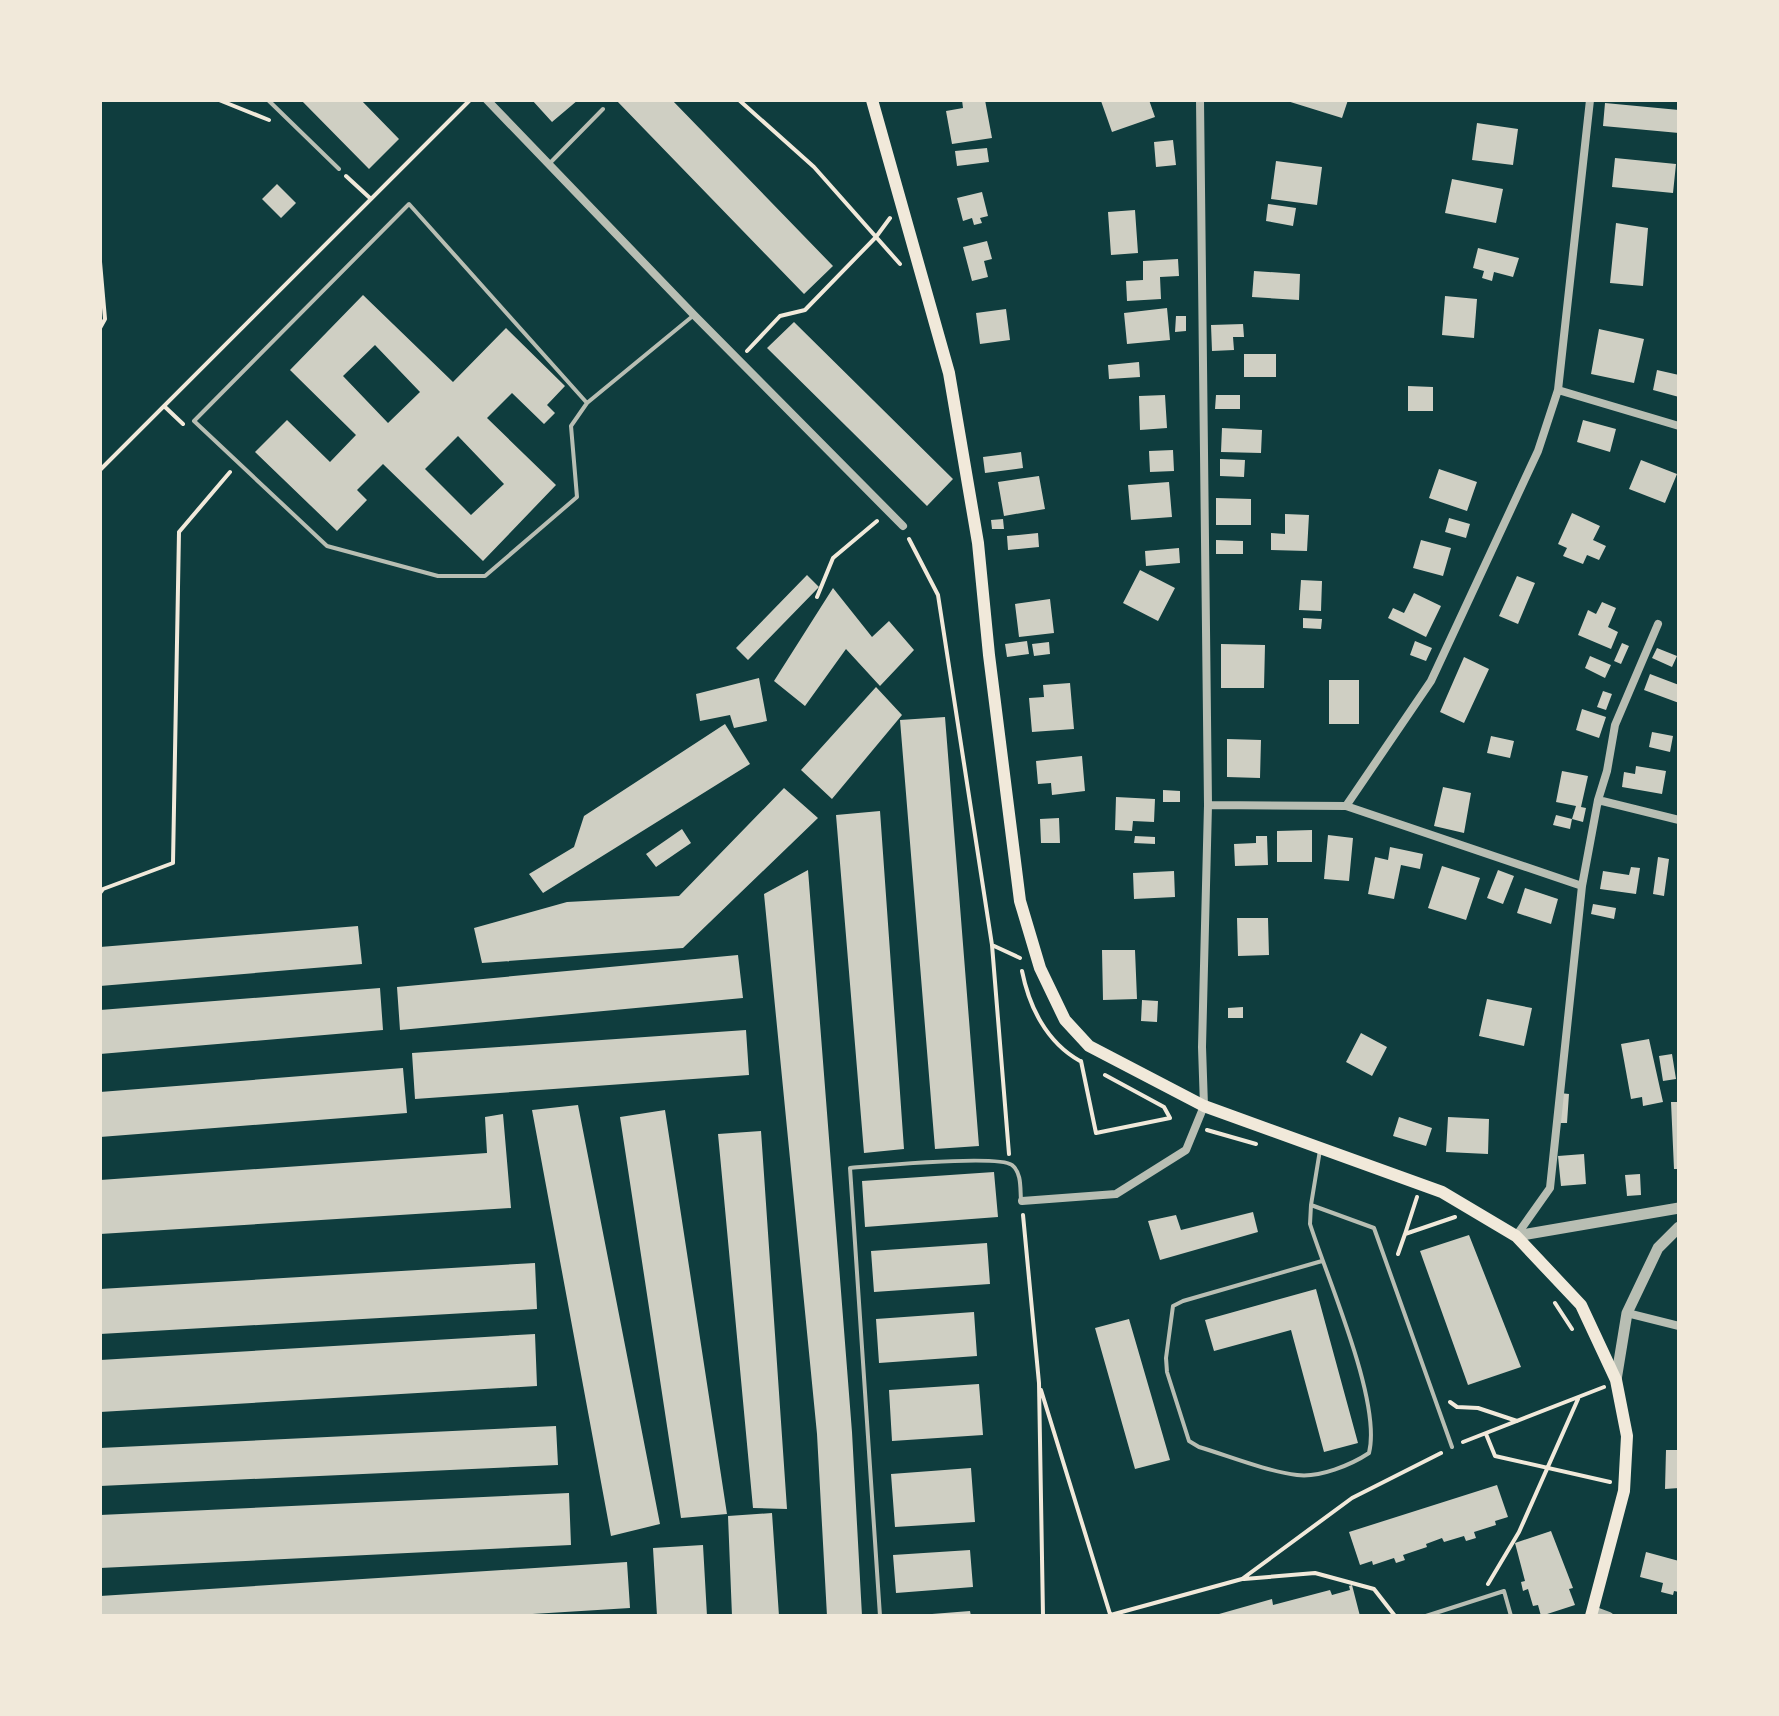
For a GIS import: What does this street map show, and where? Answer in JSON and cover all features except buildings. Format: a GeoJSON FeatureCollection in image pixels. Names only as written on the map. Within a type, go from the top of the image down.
{"type":"FeatureCollection","features":[{"type":"Feature","properties":{"kind":"main road"},"geometry":{"type":"LineString","coordinates":[[872,100],[949,373],[978,543],[1020,901],[1040,968],[1065,1020],[1089,1046],[1204,1106],[1442,1192],[1516,1236],[1581,1305],[1616,1380],[1627,1436],[1626,1475],[1592,1613]]}},
{"type":"Feature","properties":{"kind":"street"},"geometry":{"type":"LineString","coordinates":[[487,100],[903,526]]}},
{"type":"Feature","properties":{"kind":"street"},"geometry":{"type":"LineString","coordinates":[[1022,1201],[1116,1194],[1186,1150],[1204,1106],[1202,1047],[1208,805],[1200,100]]}},
{"type":"Feature","properties":{"kind":"street"},"geometry":{"type":"LineString","coordinates":[[1346,806],[1431,681],[1538,451],[1558,390],[1590,100]]}},
{"type":"Feature","properties":{"kind":"street"},"geometry":{"type":"LineString","coordinates":[[1558,390],[1679,426]]}},
{"type":"Feature","properties":{"kind":"street"},"geometry":{"type":"LineString","coordinates":[[1516,1236],[1550,1188],[1582,886],[1598,800],[1615,725],[1658,624]]}},
{"type":"Feature","properties":{"kind":"street"},"geometry":{"type":"LineString","coordinates":[[1598,800],[1679,820]]}},
{"type":"Feature","properties":{"kind":"street"},"geometry":{"type":"LineString","coordinates":[[1208,805],[1346,806],[1582,886]]}},
{"type":"Feature","properties":{"kind":"street"},"geometry":{"type":"LineString","coordinates":[[1516,1236],[1679,1208]]}},
{"type":"Feature","properties":{"kind":"street"},"geometry":{"type":"LineString","coordinates":[[1616,1380],[1627,1313],[1658,1248],[1679,1227]]}},
{"type":"Feature","properties":{"kind":"street"},"geometry":{"type":"LineString","coordinates":[[1627,1313],[1679,1326]]}},
{"type":"Feature","properties":{"kind":"street"},"geometry":{"type":"LineString","coordinates":[[1592,1613],[1609,1616]]}},
{"type":"Feature","properties":{"kind":"lane"},"geometry":{"type":"LineString","coordinates":[[268,100],[339,169]]}},
{"type":"Feature","properties":{"kind":"lane"},"geometry":{"type":"LineString","coordinates":[[549,164],[603,109]]}},
{"type":"Feature","properties":{"kind":"lane"},"geometry":{"type":"LineString","coordinates":[[587,403],[409,204],[194,421],[327,546],[438,576],[485,576],[577,497],[571,426],[587,403],[694,315]]}},
{"type":"Feature","properties":{"kind":"lane"},"geometry":{"type":"LineString","coordinates":[[1321,1148],[1310,1224],[1352,1345],[1371,1418],[1373,1438],[1369,1453],[1357,1461],[1299,1476],[1199,1447],[1189,1441],[1167,1372],[1173,1306],[1322,1261]]}},
{"type":"Feature","properties":{"kind":"lane"},"geometry":{"type":"LineString","coordinates":[[880,1616],[850,1168],[919,1163],[1010,1163],[1019,1175],[1022,1201]]}},
{"type":"Feature","properties":{"kind":"lane"},"geometry":{"type":"LineString","coordinates":[[1311,1205],[1374,1228],[1452,1447]]}},
{"type":"Feature","properties":{"kind":"lane"},"geometry":{"type":"LineString","coordinates":[[1426,1616],[1504,1591],[1511,1616]]}},
{"type":"Feature","properties":{"kind":"path"},"geometry":{"type":"LineString","coordinates":[[219,100],[273,122]]}},
{"type":"Feature","properties":{"kind":"path"},"geometry":{"type":"LineString","coordinates":[[100,470],[470,100]]}},
{"type":"Feature","properties":{"kind":"path"},"geometry":{"type":"LineString","coordinates":[[739,100],[814,167],[905,269]]}},
{"type":"Feature","properties":{"kind":"path"},"geometry":{"type":"LineString","coordinates":[[339,169],[371,199]]}},
{"type":"Feature","properties":{"kind":"path"},"geometry":{"type":"LineString","coordinates":[[739,360],[780,316],[805,310],[876,237],[901,203]]}},
{"type":"Feature","properties":{"kind":"path"},"geometry":{"type":"LineString","coordinates":[[100,262],[105,319],[100,328]]}},
{"type":"Feature","properties":{"kind":"path"},"geometry":{"type":"LineString","coordinates":[[164,406],[187,428]]}},
{"type":"Feature","properties":{"kind":"path"},"geometry":{"type":"LineString","coordinates":[[100,893],[103,889],[173,863],[179,532],[231,471]]}},
{"type":"Feature","properties":{"kind":"path"},"geometry":{"type":"LineString","coordinates":[[817,597],[833,558],[888,511]]}},
{"type":"Feature","properties":{"kind":"path"},"geometry":{"type":"LineString","coordinates":[[903,526],[938,595],[992,945],[1010,1163]]}},
{"type":"Feature","properties":{"kind":"path"},"geometry":{"type":"LineString","coordinates":[[992,945],[1040,968]]}},
{"type":"Feature","properties":{"kind":"path"},"geometry":{"type":"LineString","coordinates":[[1081,1061],[1096,1133]]}},
{"type":"Feature","properties":{"kind":"path"},"geometry":{"type":"LineString","coordinates":[[1170,1118],[1264,1147]]}},
{"type":"Feature","properties":{"kind":"path"},"geometry":{"type":"LineString","coordinates":[[1402,1267],[1397,1252],[1417,1196]]}},
{"type":"Feature","properties":{"kind":"path"},"geometry":{"type":"LineString","coordinates":[[1022,1201],[1039,1383],[1043,1616]]}},
{"type":"Feature","properties":{"kind":"path"},"geometry":{"type":"LineString","coordinates":[[1405,1234],[1464,1214],[1453,1209]]}},
{"type":"Feature","properties":{"kind":"path"},"geometry":{"type":"LineString","coordinates":[[1554,1302],[1578,1340]]}},
{"type":"Feature","properties":{"kind":"path"},"geometry":{"type":"LineString","coordinates":[[1596,1375],[1605,1399]]}},
{"type":"Feature","properties":{"kind":"path"},"geometry":{"type":"LineString","coordinates":[[1242,1579],[1352,1498],[1452,1447],[1578,1399],[1616,1380]]}},
{"type":"Feature","properties":{"kind":"path"},"geometry":{"type":"LineString","coordinates":[[1039,1383],[1109,1615],[1242,1579],[1315,1573],[1374,1589],[1395,1616]]}},
{"type":"Feature","properties":{"kind":"path"},"geometry":{"type":"LineString","coordinates":[[1449,1399],[1457,1407],[1478,1408],[1518,1421]]}},
{"type":"Feature","properties":{"kind":"path"},"geometry":{"type":"LineString","coordinates":[[1478,1599],[1519,1532],[1578,1399]]}},
{"type":"Feature","properties":{"kind":"path"},"geometry":{"type":"LineString","coordinates":[[1486,1434],[1495,1456],[1613,1483],[1613,1473]]}}]}
